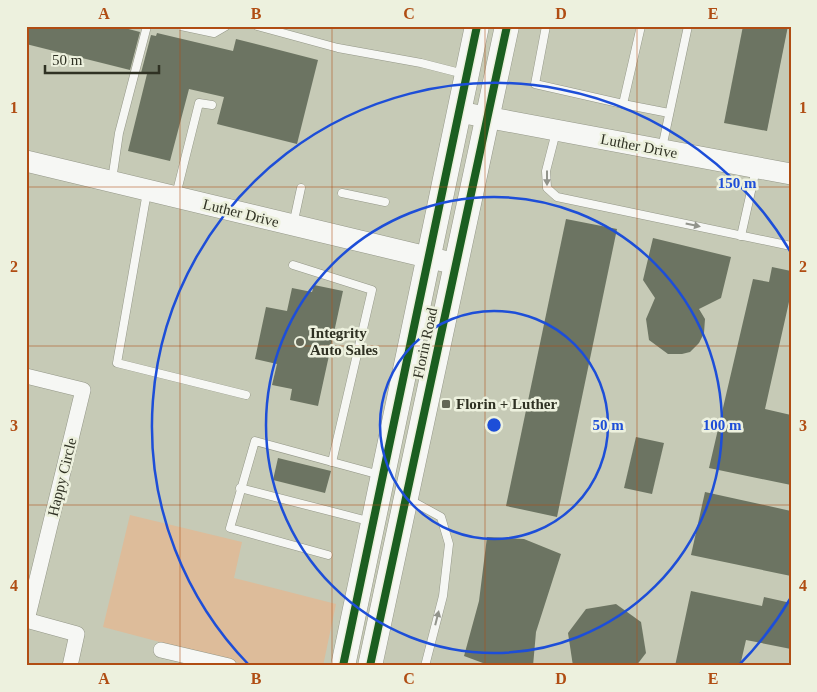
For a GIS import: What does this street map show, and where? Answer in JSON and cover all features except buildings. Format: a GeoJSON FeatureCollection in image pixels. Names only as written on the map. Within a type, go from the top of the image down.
{"type":"FeatureCollection","features":[{"type":"Feature","properties":{"kind":"main road","name":"Florin Road"},"geometry":{"type":"LineString","coordinates":[[343,666],[477,26]]}},
{"type":"Feature","properties":{"kind":"main road","name":"Florin Road"},"geometry":{"type":"LineString","coordinates":[[370,666],[507,26]]}},
{"type":"Feature","properties":{"kind":"street","name":"Luther Drive"},"geometry":{"type":"LineString","coordinates":[[459,112],[791,174]]}},
{"type":"Feature","properties":{"kind":"street","name":"Luther Drive"},"geometry":{"type":"LineString","coordinates":[[26,161],[456,264]]}},
{"type":"Feature","properties":{"kind":"street","name":"Happy Circle"},"geometry":{"type":"LineString","coordinates":[[26,376],[83,390],[26,620]]}},
{"type":"Feature","properties":{"kind":"street"},"geometry":{"type":"LineString","coordinates":[[26,620],[78,634],[70,666]]}},
{"type":"Feature","properties":{"kind":"street"},"geometry":{"type":"LineString","coordinates":[[161,650],[229,666]]}},
{"type":"Feature","properties":{"kind":"lane"},"geometry":{"type":"LineString","coordinates":[[111,182],[119,133],[147,26]]}},
{"type":"Feature","properties":{"kind":"lane"},"geometry":{"type":"LineString","coordinates":[[181,26],[214,33],[226,26]]}},
{"type":"Feature","properties":{"kind":"lane"},"geometry":{"type":"LineString","coordinates":[[257,26],[338,48],[421,63],[467,75]]}},
{"type":"Feature","properties":{"kind":"lane"},"geometry":{"type":"LineString","coordinates":[[546,26],[535,84],[670,113]]}},
{"type":"Feature","properties":{"kind":"lane"},"geometry":{"type":"LineString","coordinates":[[623,104],[641,26]]}},
{"type":"Feature","properties":{"kind":"lane"},"geometry":{"type":"LineString","coordinates":[[662,150],[688,26]]}},
{"type":"Feature","properties":{"kind":"lane"},"geometry":{"type":"LineString","coordinates":[[176,197],[199,103],[212,105]]}},
{"type":"Feature","properties":{"kind":"lane"},"geometry":{"type":"LineString","coordinates":[[556,130],[546,171],[547,188],[557,197],[791,246]]}},
{"type":"Feature","properties":{"kind":"lane"},"geometry":{"type":"LineString","coordinates":[[741,236],[756,168]]}},
{"type":"Feature","properties":{"kind":"lane"},"geometry":{"type":"LineString","coordinates":[[292,226],[301,188]]}},
{"type":"Feature","properties":{"kind":"lane"},"geometry":{"type":"LineString","coordinates":[[147,190],[116,363],[246,395]]}},
{"type":"Feature","properties":{"kind":"lane"},"geometry":{"type":"LineString","coordinates":[[342,193],[385,202]]}},
{"type":"Feature","properties":{"kind":"lane"},"geometry":{"type":"LineString","coordinates":[[293,265],[372,290],[332,462]]}},
{"type":"Feature","properties":{"kind":"lane"},"geometry":{"type":"LineString","coordinates":[[328,555],[230,528],[255,441],[382,476]]}},
{"type":"Feature","properties":{"kind":"lane"},"geometry":{"type":"LineString","coordinates":[[240,488],[372,523]]}},
{"type":"Feature","properties":{"kind":"lane"},"geometry":{"type":"LineString","coordinates":[[406,498],[441,517],[449,544],[442,596],[425,666]]}},
{"type":"Feature","properties":{"kind":"shaded area"},"geometry":{"type":"Polygon","coordinates":[[[130,515],[242,542],[234,578],[336,604],[323,666],[251,666],[103,627],[130,515]]]}},
{"type":"Feature","properties":{"kind":"cycle path"},"geometry":{"type":"LineString","coordinates":[[343,666],[477,26]]}},
{"type":"Feature","properties":{"kind":"cycle path"},"geometry":{"type":"LineString","coordinates":[[370,666],[507,26]]}},
{"type":"Feature","properties":{"kind":"place","name":"Integrity Auto Sales"},"geometry":{"type":"Point","coordinates":[300,342]}},
{"type":"Feature","properties":{"kind":"place","name":"Florin + Luther"},"geometry":{"type":"Point","coordinates":[446,404]}}]}
